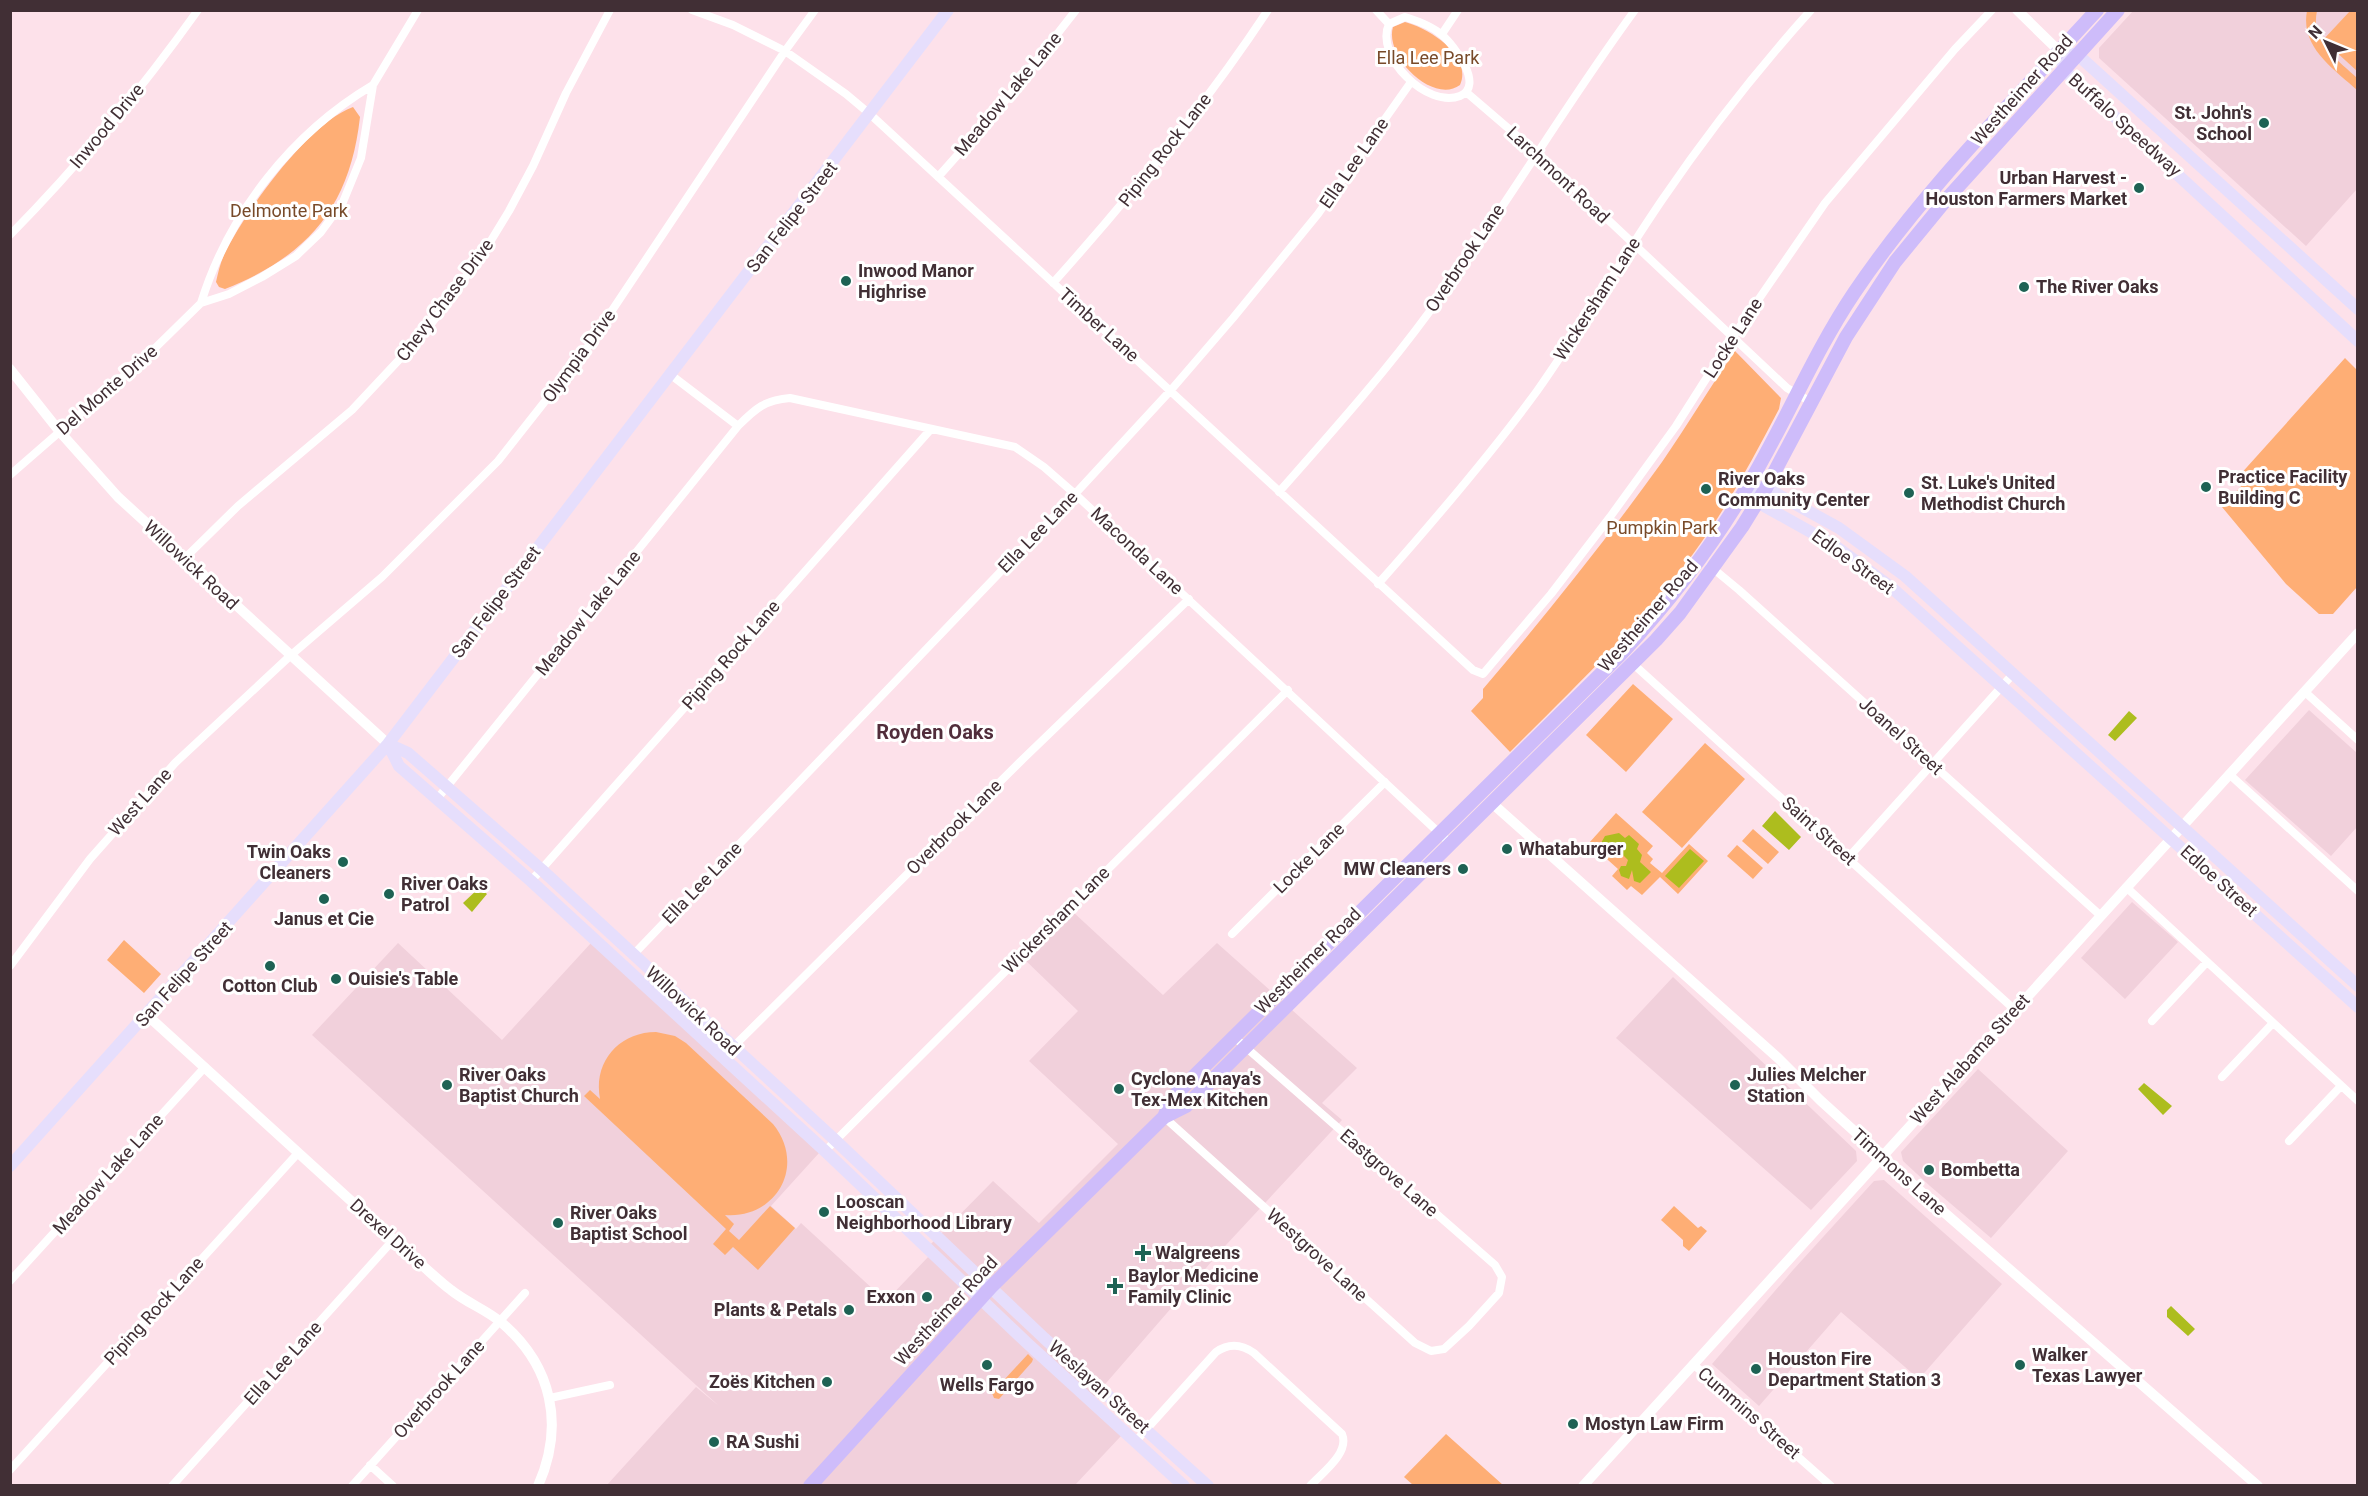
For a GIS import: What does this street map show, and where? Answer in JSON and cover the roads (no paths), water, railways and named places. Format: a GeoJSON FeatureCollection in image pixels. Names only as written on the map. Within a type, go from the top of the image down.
{"type":"FeatureCollection","features":[{"type":"Feature","properties":{"kind":"main road","name":"San Felipe Street"},"geometry":{"type":"LineString","coordinates":[[10,1166],[388,744],[871,115],[948,10]]}},
{"type":"Feature","properties":{"kind":"main road","name":"Westheimer Road"},"geometry":{"type":"LineString","coordinates":[[1164,1117],[1172,1098],[1622,653],[1667,602],[1700,559],[1748,486],[1837,320],[1883,252],[1932,190],[2097,10]]}},
{"type":"Feature","properties":{"kind":"main road","name":"Westheimer Road"},"geometry":{"type":"LineString","coordinates":[[810,1485],[991,1287],[1164,1117],[1186,1106],[1246,1048],[1633,665],[1680,612],[1713,568],[1766,488],[1846,337],[1895,262],[1945,201],[2118,10]]}},
{"type":"Feature","properties":{"kind":"main road","name":"Buffalo Speedway"},"geometry":{"type":"LineString","coordinates":[[2358,309],[2078,55],[2059,51],[2064,70],[2358,341]]}},
{"type":"Feature","properties":{"kind":"main road"},"geometry":{"type":"LineString","coordinates":[[2181,177],[2193,159]]}},
{"type":"Feature","properties":{"kind":"main road"},"geometry":{"type":"LineString","coordinates":[[1883,252],[1895,262]]}},
{"type":"Feature","properties":{"kind":"main road"},"geometry":{"type":"LineString","coordinates":[[2284,273],[2299,256]]}},
{"type":"Feature","properties":{"kind":"main road"},"geometry":{"type":"LineString","coordinates":[[1748,486],[1757,502]]}},
{"type":"Feature","properties":{"kind":"main road","name":"Edloe Street"},"geometry":{"type":"LineString","coordinates":[[1748,486],[1766,488],[1839,528],[1905,576],[2358,986]]}},
{"type":"Feature","properties":{"kind":"main road","name":"Edloe Street"},"geometry":{"type":"LineString","coordinates":[[1757,502],[1834,545],[1880,579],[2358,1007]]}},
{"type":"Feature","properties":{"kind":"main road"},"geometry":{"type":"LineString","coordinates":[[1919,612],[1931,599]]}},
{"type":"Feature","properties":{"kind":"main road"},"geometry":{"type":"LineString","coordinates":[[1549,725],[1560,737]]}},
{"type":"Feature","properties":{"kind":"main road"},"geometry":{"type":"LineString","coordinates":[[2071,748],[2082,735]]}},
{"type":"Feature","properties":{"kind":"main road","name":"Willowick Road"},"geometry":{"type":"LineString","coordinates":[[388,744],[408,753],[542,870],[991,1287]]}},
{"type":"Feature","properties":{"kind":"main road","name":"Willowick Road"},"geometry":{"type":"LineString","coordinates":[[388,744],[399,765],[531,881],[981,1298]]}},
{"type":"Feature","properties":{"kind":"main road"},"geometry":{"type":"LineString","coordinates":[[1493,804],[1494,790],[1503,771]]}},
{"type":"Feature","properties":{"kind":"main road"},"geometry":{"type":"LineString","coordinates":[[2281,938],[2291,926]]}},
{"type":"Feature","properties":{"kind":"main road","name":"Weslayan Street"},"geometry":{"type":"LineString","coordinates":[[991,1287],[1039,1334],[1208,1485]]}},
{"type":"Feature","properties":{"kind":"main road","name":"Weslayan Street"},"geometry":{"type":"LineString","coordinates":[[981,1298],[1184,1485]]}},
{"type":"Feature","properties":{"kind":"street","name":"Inwood Drive"},"geometry":{"type":"LineString","coordinates":[[10,235],[93,146],[171,48],[198,10]]}},
{"type":"Feature","properties":{"kind":"street","name":"Del Monte Drive"},"geometry":{"type":"LineString","coordinates":[[10,475],[149,354],[201,303],[229,294],[262,277],[296,256],[321,232],[343,202],[361,158],[373,85],[418,10]]}},
{"type":"Feature","properties":{"kind":"street","name":"Chevy Chase Drive"},"geometry":{"type":"LineString","coordinates":[[184,559],[238,506],[352,410],[426,331],[484,252],[509,211],[533,166],[566,93],[610,10]]}},
{"type":"Feature","properties":{"kind":"street","name":"Timber Lane"},"geometry":{"type":"LineString","coordinates":[[692,10],[732,25],[785,51],[846,94],[1171,390],[1378,584],[1473,670],[1483,674]]}},
{"type":"Feature","properties":{"kind":"street","name":"Olympia Drive"},"geometry":{"type":"LineString","coordinates":[[290,656],[382,577],[498,461],[588,348],[785,51],[815,10]]}},
{"type":"Feature","properties":{"kind":"street","name":"Meadow Lake Lane"},"geometry":{"type":"LineString","coordinates":[[938,177],[1001,106],[1076,10]]}},
{"type":"Feature","properties":{"kind":"street","name":"Piping Rock Lane"},"geometry":{"type":"LineString","coordinates":[[1053,283],[1113,216],[1196,111],[1268,10]]}},
{"type":"Feature","properties":{"kind":"street"},"geometry":{"type":"LineString","coordinates":[[1376,10],[1389,24]]}},
{"type":"Feature","properties":{"kind":"street"},"geometry":{"type":"LineString","coordinates":[[1442,34],[1458,10]]}},
{"type":"Feature","properties":{"kind":"street","name":"Overbrook Lane"},"geometry":{"type":"LineString","coordinates":[[1279,492],[1353,408],[1430,311],[1589,74],[1635,10]]}},
{"type":"Feature","properties":{"kind":"street","name":"Wickersham Lane"},"geometry":{"type":"LineString","coordinates":[[1378,584],[1449,503],[1537,391],[1632,244],[1702,144],[1736,99],[1811,10]]}},
{"type":"Feature","properties":{"kind":"street","name":"Locke Lane"},"geometry":{"type":"LineString","coordinates":[[1483,674],[1551,594],[1610,517],[1676,426],[1732,338],[1825,203],[1955,49],[1992,10]]}},
{"type":"Feature","properties":{"kind":"street"},"geometry":{"type":"LineString","coordinates":[[2017,10],[2059,51]]}},
{"type":"Feature","properties":{"kind":"street"},"geometry":{"type":"LineString","coordinates":[[1405,17],[1442,34],[1464,62],[1469,84],[1466,92],[1452,97],[1440,95],[1411,82],[1400,71],[1388,47],[1386,32],[1389,24],[1405,17]]}},
{"type":"Feature","properties":{"kind":"street","name":"Ella Lee Lane"},"geometry":{"type":"LineString","coordinates":[[620,965],[633,955],[1075,494],[1171,390],[1318,214],[1411,82]]}},
{"type":"Feature","properties":{"kind":"street","name":"Del Monte Drive"},"geometry":{"type":"LineString","coordinates":[[201,303],[210,273],[228,235],[263,183],[299,142],[333,111],[373,85]]}},
{"type":"Feature","properties":{"kind":"street","name":"Larchmont Road"},"geometry":{"type":"LineString","coordinates":[[1466,92],[1536,153],[1732,338],[1796,395],[1810,402]]}},
{"type":"Feature","properties":{"kind":"street","name":"Willowick Road"},"geometry":{"type":"LineString","coordinates":[[10,369],[60,432],[118,497],[388,744]]}},
{"type":"Feature","properties":{"kind":"street"},"geometry":{"type":"LineString","coordinates":[[670,375],[738,426]]}},
{"type":"Feature","properties":{"kind":"street","name":"Maconda Lane"},"geometry":{"type":"LineString","coordinates":[[738,426],[755,409],[772,399],[790,398],[1015,447],[1044,467],[1075,494],[1451,844]]}},
{"type":"Feature","properties":{"kind":"street","name":"Meadow Lake Lane"},"geometry":{"type":"LineString","coordinates":[[437,799],[738,426]]}},
{"type":"Feature","properties":{"kind":"street","name":"Piping Rock Lane"},"geometry":{"type":"LineString","coordinates":[[531,881],[931,429]]}},
{"type":"Feature","properties":{"kind":"street","name":"Joanel Street"},"geometry":{"type":"LineString","coordinates":[[1700,559],[1713,568],[2101,916]]}},
{"type":"Feature","properties":{"kind":"street","name":"Overbrook Lane"},"geometry":{"type":"LineString","coordinates":[[722,1058],[1023,759],[1189,599]]}},
{"type":"Feature","properties":{"kind":"street","name":"West Alabama Street"},"geometry":{"type":"LineString","coordinates":[[1583,1485],[2358,633]]}},
{"type":"Feature","properties":{"kind":"street","name":"Saint Street"},"geometry":{"type":"LineString","coordinates":[[1622,653],[2015,1010]]}},
{"type":"Feature","properties":{"kind":"street","name":"West Lane"},"geometry":{"type":"LineString","coordinates":[[10,966],[90,859],[132,809],[216,723],[290,656]]}},
{"type":"Feature","properties":{"kind":"street"},"geometry":{"type":"LineString","coordinates":[[1848,858],[2013,674]]}},
{"type":"Feature","properties":{"kind":"street","name":"Wickersham Lane"},"geometry":{"type":"LineString","coordinates":[[825,1151],[1287,690]]}},
{"type":"Feature","properties":{"kind":"street"},"geometry":{"type":"LineString","coordinates":[[2305,692],[2358,740]]}},
{"type":"Feature","properties":{"kind":"street"},"geometry":{"type":"LineString","coordinates":[[2229,774],[2358,891]]}},
{"type":"Feature","properties":{"kind":"street","name":"Locke Lane"},"geometry":{"type":"LineString","coordinates":[[1233,934],[1385,782]]}},
{"type":"Feature","properties":{"kind":"street","name":"Timmons Lane"},"geometry":{"type":"LineString","coordinates":[[1493,804],[1779,1058],[1882,1157],[2258,1485]]}},
{"type":"Feature","properties":{"kind":"street"},"geometry":{"type":"LineString","coordinates":[[2127,887],[2358,1101]]}},
{"type":"Feature","properties":{"kind":"street"},"geometry":{"type":"LineString","coordinates":[[632,976],[633,955]]}},
{"type":"Feature","properties":{"kind":"street"},"geometry":{"type":"LineString","coordinates":[[2152,1020],[2207,962]]}},
{"type":"Feature","properties":{"kind":"street","name":"Drexel Drive"},"geometry":{"type":"LineString","coordinates":[[147,1015],[452,1291],[500,1321],[528,1350],[537,1364],[550,1398],[550,1451],[538,1485]]}},
{"type":"Feature","properties":{"kind":"street"},"geometry":{"type":"LineString","coordinates":[[2222,1077],[2273,1023]]}},
{"type":"Feature","properties":{"kind":"street","name":"Eastgrove Lane"},"geometry":{"type":"LineString","coordinates":[[1234,1037],[1495,1265],[1502,1277],[1499,1293],[1475,1319]]}},
{"type":"Feature","properties":{"kind":"street","name":"Meadow Lake Lane"},"geometry":{"type":"LineString","coordinates":[[10,1281],[205,1066]]}},
{"type":"Feature","properties":{"kind":"street"},"geometry":{"type":"LineString","coordinates":[[2289,1142],[2341,1086]]}},
{"type":"Feature","properties":{"kind":"street","name":"Westgrove Lane"},"geometry":{"type":"LineString","coordinates":[[1164,1117],[1415,1343],[1431,1352],[1444,1349],[1475,1319]]}},
{"type":"Feature","properties":{"kind":"street","name":"Piping Rock Lane"},"geometry":{"type":"LineString","coordinates":[[10,1470],[298,1153]]}},
{"type":"Feature","properties":{"kind":"street","name":"Ella Lee Lane"},"geometry":{"type":"LineString","coordinates":[[172,1485],[393,1239]]}},
{"type":"Feature","properties":{"kind":"street","name":"Overbrook Lane"},"geometry":{"type":"LineString","coordinates":[[352,1485],[525,1293]]}},
{"type":"Feature","properties":{"kind":"street"},"geometry":{"type":"LineString","coordinates":[[1135,1442],[1216,1352],[1233,1345],[1246,1348],[1340,1431],[1344,1441],[1340,1453],[1310,1485]]}},
{"type":"Feature","properties":{"kind":"street","name":"Cummins Street"},"geometry":{"type":"LineString","coordinates":[[1693,1364],[1831,1485]]}},
{"type":"Feature","properties":{"kind":"street"},"geometry":{"type":"LineString","coordinates":[[550,1398],[610,1385]]}},
{"type":"Feature","properties":{"kind":"street"},"geometry":{"type":"LineString","coordinates":[[370,1465],[393,1485]]}},
{"type":"Feature","properties":{"kind":"place","name":"St. John's School"},"geometry":{"type":"Point","coordinates":[2264,123]}},
{"type":"Feature","properties":{"kind":"place","name":"Urban Harvest - Houston Farmers Market"},"geometry":{"type":"Point","coordinates":[2139,188]}},
{"type":"Feature","properties":{"kind":"place","name":"Inwood Manor Highrise"},"geometry":{"type":"Point","coordinates":[846,281]}},
{"type":"Feature","properties":{"kind":"place","name":"The River Oaks"},"geometry":{"type":"Point","coordinates":[2024,287]}},
{"type":"Feature","properties":{"kind":"place","name":"Practice Facility Building C"},"geometry":{"type":"Point","coordinates":[2206,487]}},
{"type":"Feature","properties":{"kind":"place","name":"River Oaks Community Center"},"geometry":{"type":"Point","coordinates":[1706,489]}},
{"type":"Feature","properties":{"kind":"place","name":"St. Luke's United Methodist Church"},"geometry":{"type":"Point","coordinates":[1909,493]}},
{"type":"Feature","properties":{"kind":"place","name":"Whataburger"},"geometry":{"type":"Point","coordinates":[1507,849]}},
{"type":"Feature","properties":{"kind":"place","name":"Twin Oaks Cleaners"},"geometry":{"type":"Point","coordinates":[343,862]}},
{"type":"Feature","properties":{"kind":"place","name":"MW Cleaners"},"geometry":{"type":"Point","coordinates":[1463,869]}},
{"type":"Feature","properties":{"kind":"place","name":"River Oaks Patrol"},"geometry":{"type":"Point","coordinates":[389,894]}},
{"type":"Feature","properties":{"kind":"place","name":"Janus et Cie"},"geometry":{"type":"Point","coordinates":[324,899]}},
{"type":"Feature","properties":{"kind":"place","name":"Cotton Club"},"geometry":{"type":"Point","coordinates":[270,966]}},
{"type":"Feature","properties":{"kind":"place","name":"Ouisie's Table"},"geometry":{"type":"Point","coordinates":[336,979]}},
{"type":"Feature","properties":{"kind":"place","name":"River Oaks Baptist Church"},"geometry":{"type":"Point","coordinates":[447,1085]}},
{"type":"Feature","properties":{"kind":"place","name":"Julies Melcher Station"},"geometry":{"type":"Point","coordinates":[1735,1085]}},
{"type":"Feature","properties":{"kind":"place","name":"Cyclone Anaya's Tex-Mex Kitchen"},"geometry":{"type":"Point","coordinates":[1119,1089]}},
{"type":"Feature","properties":{"kind":"place","name":"Bombetta"},"geometry":{"type":"Point","coordinates":[1929,1170]}},
{"type":"Feature","properties":{"kind":"place","name":"Looscan Neighborhood Library"},"geometry":{"type":"Point","coordinates":[824,1212]}},
{"type":"Feature","properties":{"kind":"place","name":"River Oaks Baptist School"},"geometry":{"type":"Point","coordinates":[558,1223]}},
{"type":"Feature","properties":{"kind":"place","name":"Walgreens"},"geometry":{"type":"Point","coordinates":[1143,1253]}},
{"type":"Feature","properties":{"kind":"place","name":"Baylor Medicine Family Clinic"},"geometry":{"type":"Point","coordinates":[1115,1286]}},
{"type":"Feature","properties":{"kind":"place","name":"Exxon"},"geometry":{"type":"Point","coordinates":[927,1297]}},
{"type":"Feature","properties":{"kind":"place","name":"Plants & Petals"},"geometry":{"type":"Point","coordinates":[849,1310]}},
{"type":"Feature","properties":{"kind":"place","name":"Wells Fargo"},"geometry":{"type":"Point","coordinates":[987,1365]}},
{"type":"Feature","properties":{"kind":"place","name":"Walker Texas Lawyer"},"geometry":{"type":"Point","coordinates":[2020,1365]}},
{"type":"Feature","properties":{"kind":"place","name":"Houston Fire Department Station 3"},"geometry":{"type":"Point","coordinates":[1756,1369]}},
{"type":"Feature","properties":{"kind":"place","name":"Zoës Kitchen"},"geometry":{"type":"Point","coordinates":[827,1382]}},
{"type":"Feature","properties":{"kind":"place","name":"Mostyn Law Firm"},"geometry":{"type":"Point","coordinates":[1573,1424]}},
{"type":"Feature","properties":{"kind":"place","name":"RA Sushi"},"geometry":{"type":"Point","coordinates":[714,1442]}},
{"type":"Feature","properties":{"kind":"district","name":"Royden Oaks"},"geometry":{"type":"Point","coordinates":[935,732]}},
{"type":"Feature","properties":{"kind":"park label","name":"Ella Lee Park"},"geometry":{"type":"Point","coordinates":[1428,58]}},
{"type":"Feature","properties":{"kind":"park label","name":"Delmonte Park"},"geometry":{"type":"Point","coordinates":[289,211]}},
{"type":"Feature","properties":{"kind":"park label","name":"Pumpkin Park"},"geometry":{"type":"Point","coordinates":[1662,528]}}]}
